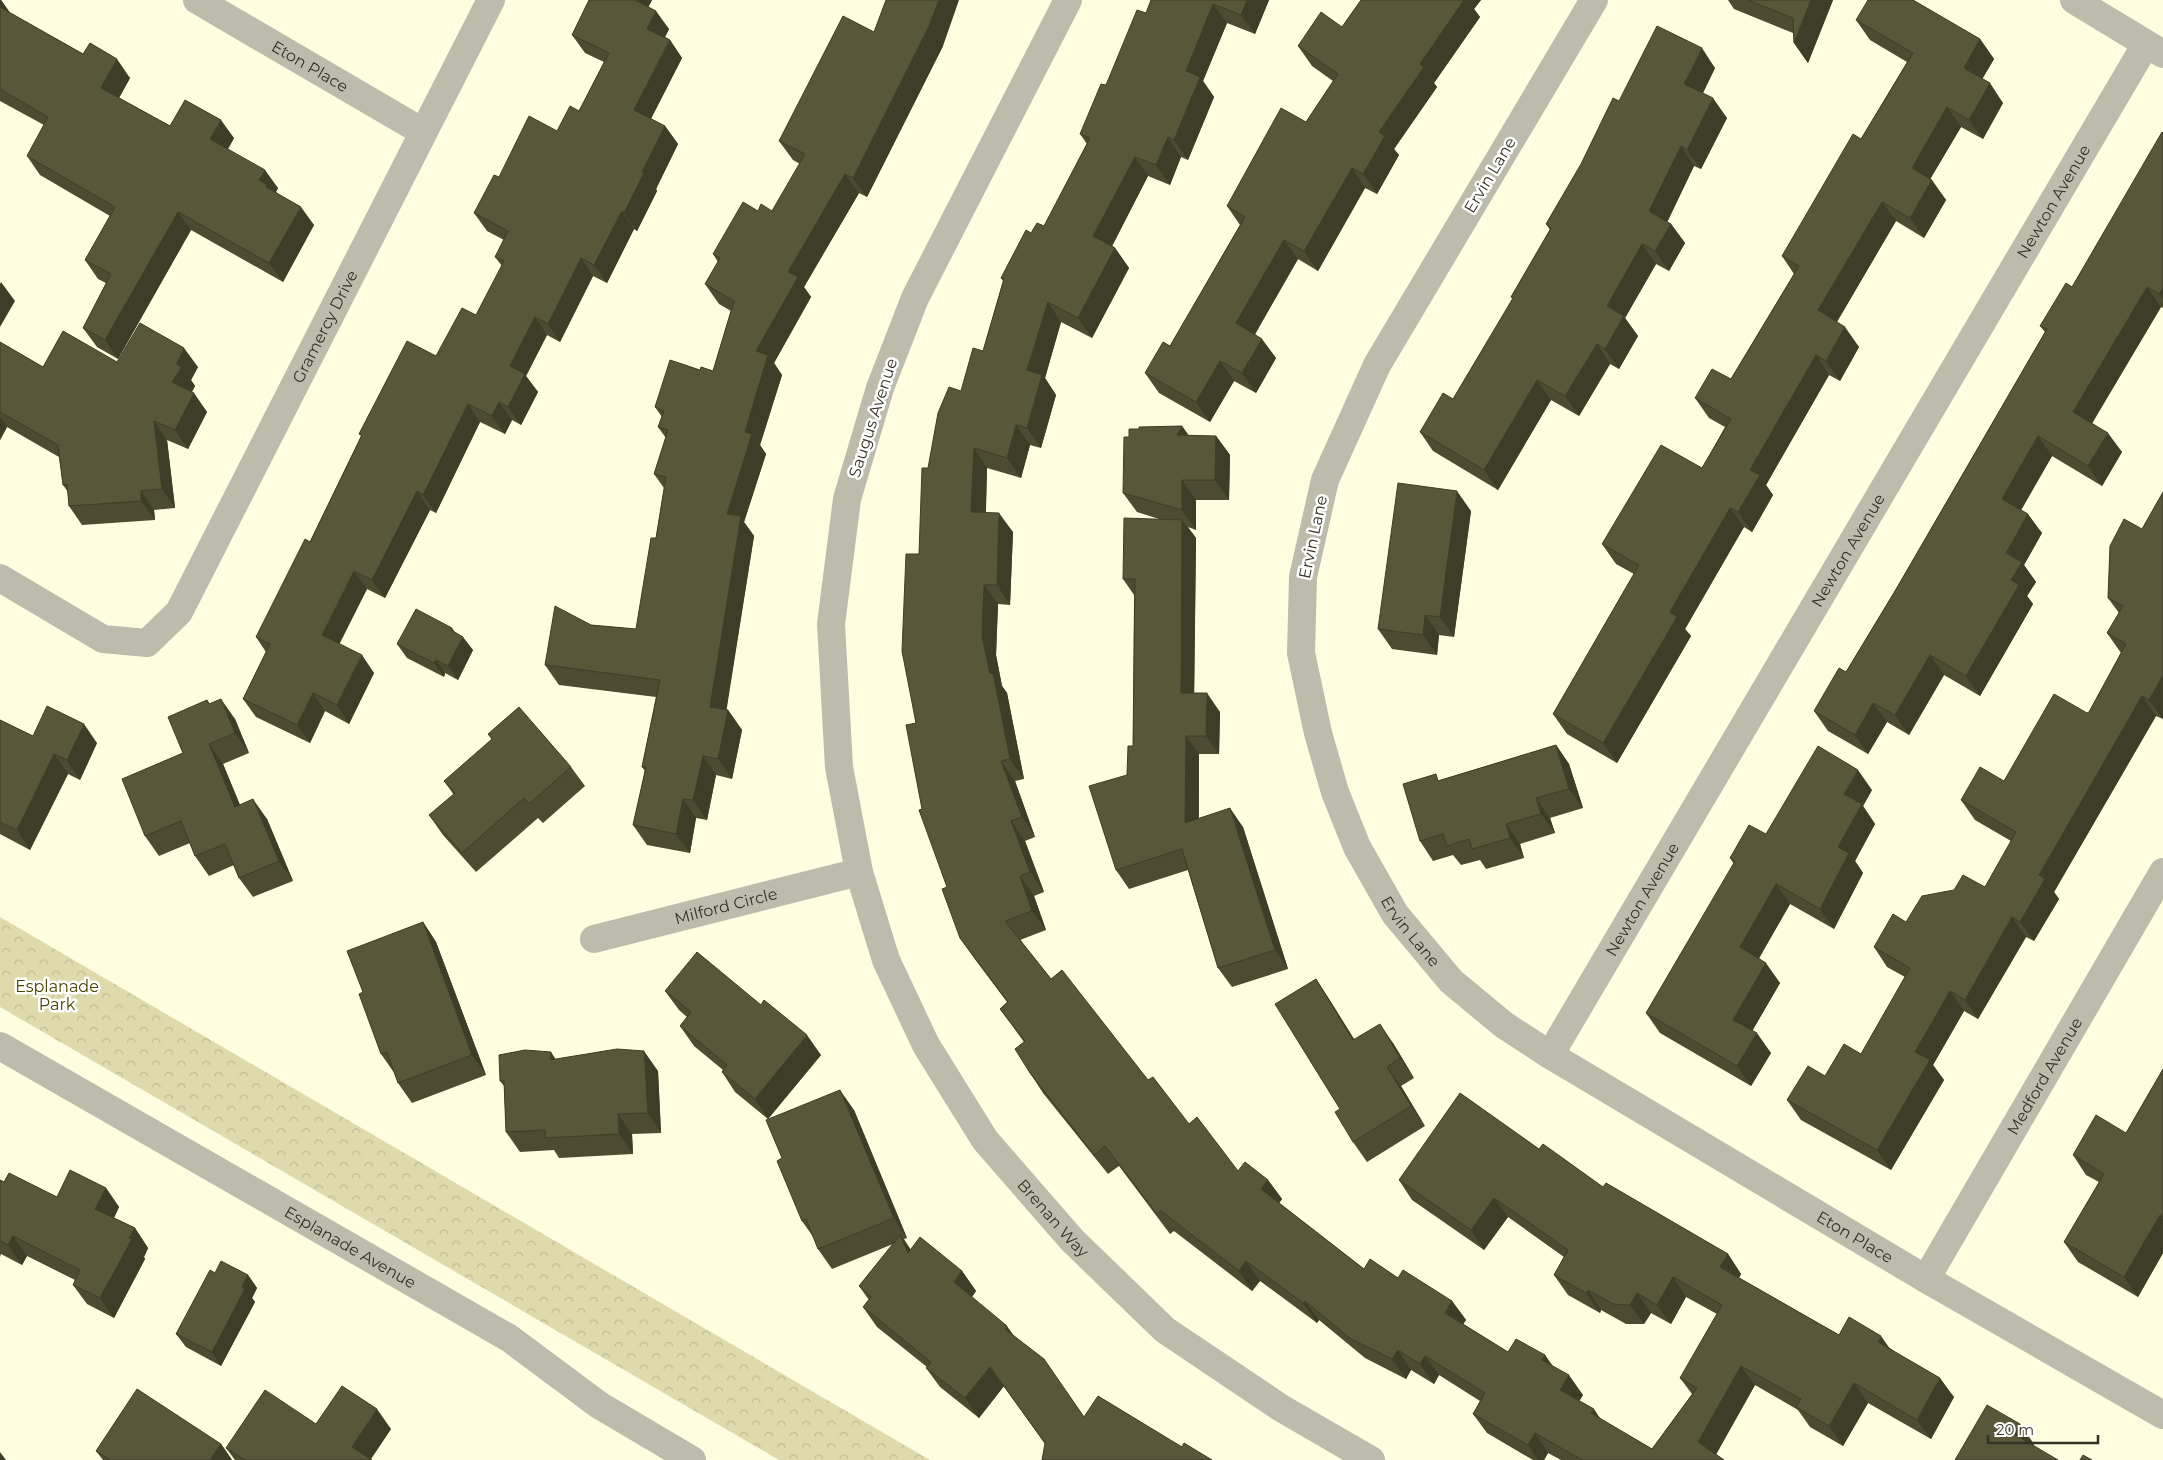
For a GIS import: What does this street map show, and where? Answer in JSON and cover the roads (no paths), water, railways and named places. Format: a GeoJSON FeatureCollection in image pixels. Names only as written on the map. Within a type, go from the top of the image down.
{"type":"FeatureCollection","features":[{"type":"Feature","properties":{"kind":"street","name":"Eton Place"},"geometry":{"type":"LineString","coordinates":[[197,0],[423,132]]}},
{"type":"Feature","properties":{"kind":"street","name":"Gramercy Drive"},"geometry":{"type":"LineString","coordinates":[[0,578],[103,639],[147,643],[179,612],[491,0]]}},
{"type":"Feature","properties":{"kind":"street","name":"Saugus Avenue"},"geometry":{"type":"LineString","coordinates":[[859,872],[839,767],[831,624],[847,499],[880,388],[916,298],[1068,0]]}},
{"type":"Feature","properties":{"kind":"street","name":"Ervin Lane"},"geometry":{"type":"LineString","coordinates":[[1550,1055],[1504,1025],[1451,980],[1395,914],[1357,847],[1335,792],[1318,733],[1301,653],[1303,577],[1325,480],[1377,365],[1594,0]]}},
{"type":"Feature","properties":{"kind":"street"},"geometry":{"type":"LineString","coordinates":[[2074,0],[2154,49]]}},
{"type":"Feature","properties":{"kind":"street","name":"Newton Avenue"},"geometry":{"type":"LineString","coordinates":[[1550,1055],[2154,49]]}},
{"type":"Feature","properties":{"kind":"street","name":"Milford Circle"},"geometry":{"type":"LineString","coordinates":[[594,939],[859,872]]}},
{"type":"Feature","properties":{"kind":"street","name":"Brenan Way"},"geometry":{"type":"LineString","coordinates":[[859,872],[886,960],[926,1045],[985,1140],[1072,1240],[1165,1330],[1281,1408],[1371,1460]]}},
{"type":"Feature","properties":{"kind":"street","name":"Medford Avenue"},"geometry":{"type":"LineString","coordinates":[[1926,1279],[2163,872]]}},
{"type":"Feature","properties":{"kind":"street","name":"Esplanade Avenue"},"geometry":{"type":"LineString","coordinates":[[0,1046],[509,1338],[598,1405],[692,1460]]}},
{"type":"Feature","properties":{"kind":"street","name":"Eton Place"},"geometry":{"type":"LineString","coordinates":[[1550,1055],[1926,1279],[2163,1415]]}},
{"type":"Feature","properties":{"kind":"park label","name":"Esplanade Park"},"geometry":{"type":"Point","coordinates":[57,995]}}]}
